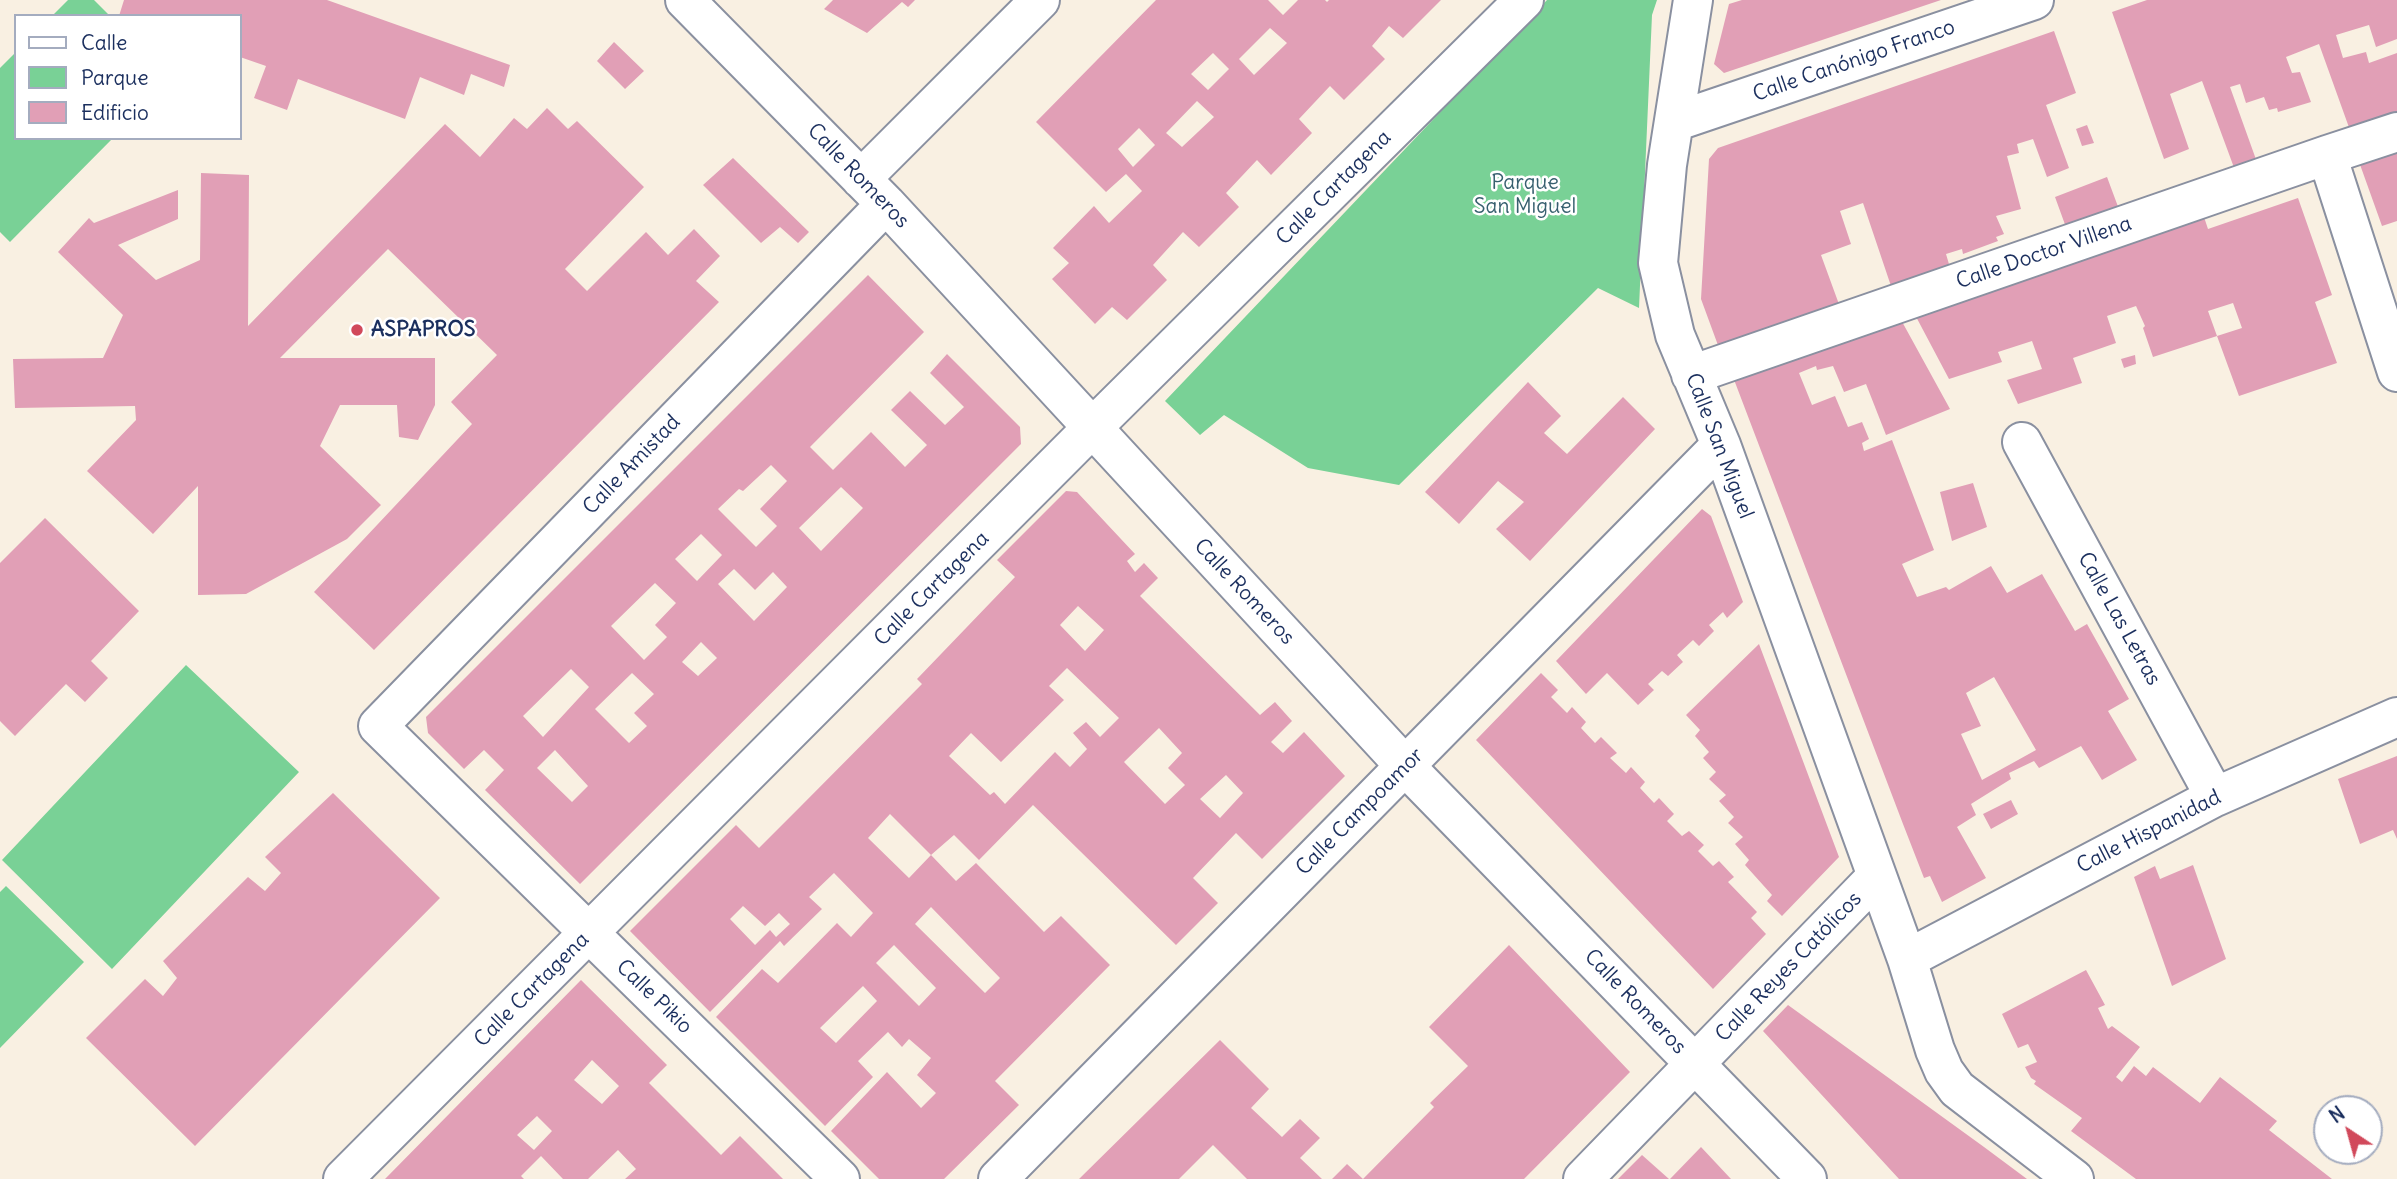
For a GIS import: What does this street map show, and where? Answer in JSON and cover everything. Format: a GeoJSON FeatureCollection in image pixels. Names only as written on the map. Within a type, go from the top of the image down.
{"type":"FeatureCollection","features":[{"type":"Feature","properties":{"kind":"street","name":"Calle Romeros"},"geometry":{"type":"LineString","coordinates":[[685,0],[874,191],[1405,766],[1807,1179]]}},
{"type":"Feature","properties":{"kind":"street","name":"Calle Amistad"},"geometry":{"type":"LineString","coordinates":[[378,726],[874,191],[1040,0]]}},
{"type":"Feature","properties":{"kind":"street","name":"Calle Cartagena"},"geometry":{"type":"LineString","coordinates":[[343,1179],[1092,428],[1524,0]]}},
{"type":"Feature","properties":{"kind":"street","name":"Calle San Miguel"},"geometry":{"type":"LineString","coordinates":[[1693,0],[1667,165],[1658,262],[1675,335],[1721,446],[1907,959],[1944,1072],[1957,1089],[2074,1179]]}},
{"type":"Feature","properties":{"kind":"street","name":"Calle Canónigo Franco"},"geometry":{"type":"LineString","coordinates":[[1674,122],[2034,0]]}},
{"type":"Feature","properties":{"kind":"street","name":"Calle Doctor Villena"},"geometry":{"type":"LineString","coordinates":[[1691,375],[2397,132]]}},
{"type":"Feature","properties":{"kind":"street"},"geometry":{"type":"LineString","coordinates":[[2327,155],[2397,372]]}},
{"type":"Feature","properties":{"kind":"street","name":"Calle Las Letras"},"geometry":{"type":"LineString","coordinates":[[2022,442],[2216,797]]}},
{"type":"Feature","properties":{"kind":"street","name":"Calle Campoamor"},"geometry":{"type":"LineString","coordinates":[[999,1179],[1721,446]]}},
{"type":"Feature","properties":{"kind":"street","name":"Calle Hispanidad"},"geometry":{"type":"LineString","coordinates":[[1907,959],[2216,797],[2397,718]]}},
{"type":"Feature","properties":{"kind":"street","name":"Calle Pikio"},"geometry":{"type":"LineString","coordinates":[[378,726],[839,1179]]}},
{"type":"Feature","properties":{"kind":"street","name":"Calle Reyes Católicos"},"geometry":{"type":"LineString","coordinates":[[1583,1179],[1877,876]]}},
{"type":"Feature","properties":{"kind":"green space"},"geometry":{"type":"Polygon","coordinates":[[[68,0],[94,0],[108,14],[54,14],[68,0]]]}},
{"type":"Feature","properties":{"kind":"green space","name":"Parque San Miguel"},"geometry":{"type":"Polygon","coordinates":[[[1547,0],[1657,0],[1652,15],[1639,308],[1598,288],[1399,485],[1308,468],[1224,415],[1200,435],[1165,401],[1547,0]]]}},
{"type":"Feature","properties":{"kind":"green space"},"geometry":{"type":"Polygon","coordinates":[[[14,54],[14,140],[111,140],[10,242],[0,232],[0,68],[14,54]]]}},
{"type":"Feature","properties":{"kind":"green space"},"geometry":{"type":"Polygon","coordinates":[[[186,665],[299,772],[112,969],[2,860],[186,665]]]}},
{"type":"Feature","properties":{"kind":"green space"},"geometry":{"type":"Polygon","coordinates":[[[6,886],[84,962],[0,1048],[0,892],[6,886]]]}},
{"type":"Feature","properties":{"kind":"building"},"geometry":{"type":"Polygon","coordinates":[[[124,0],[327,0],[510,65],[504,87],[471,74],[464,95],[420,77],[405,119],[298,79],[287,110],[254,98],[266,66],[242,58],[242,14],[120,14],[124,0]]]}},
{"type":"Feature","properties":{"kind":"building"},"geometry":{"type":"Polygon","coordinates":[[[833,0],[915,0],[908,7],[902,2],[867,33],[824,9],[833,0]]]}},
{"type":"Feature","properties":{"kind":"building"},"geometry":{"type":"Polygon","coordinates":[[[1156,0],[1268,0],[1283,15],[1298,0],[1441,0],[1403,38],[1389,26],[1372,46],[1385,59],[1344,100],[1330,86],[1299,119],[1312,133],[1271,175],[1257,160],[1226,193],[1239,207],[1199,247],[1183,232],[1153,265],[1167,280],[1127,320],[1112,307],[1095,324],[1052,279],[1069,263],[1053,248],[1094,206],[1109,223],[1142,191],[1126,174],[1106,192],[1036,122],[1156,0]],[[1270,28],[1239,59],[1254,75],[1287,43],[1270,28]],[[1213,53],[1191,74],[1208,90],[1229,69],[1213,53]],[[1197,101],[1166,133],[1182,147],[1214,117],[1197,101]],[[1139,128],[1118,149],[1133,167],[1155,145],[1139,128]]]}},
{"type":"Feature","properties":{"kind":"building"},"geometry":{"type":"Polygon","coordinates":[[[1742,0],[1941,0],[1724,73],[1714,64],[1729,4],[1742,0]]]}},
{"type":"Feature","properties":{"kind":"building"},"geometry":{"type":"Polygon","coordinates":[[[2147,0],[2397,0],[2397,39],[2376,47],[2369,25],[2336,35],[2343,58],[2366,52],[2369,63],[2397,53],[2397,117],[2351,133],[2319,44],[2286,57],[2292,73],[2300,72],[2311,102],[2278,112],[2277,108],[2269,110],[2264,97],[2246,103],[2240,84],[2230,87],[2258,165],[2236,173],[2202,81],[2170,94],[2189,149],[2164,159],[2112,12],[2147,0]]]}},
{"type":"Feature","properties":{"kind":"building"},"geometry":{"type":"Polygon","coordinates":[[[2054,31],[2076,93],[2046,105],[2069,168],[2047,177],[2033,139],[2017,144],[2019,153],[2007,156],[2021,209],[1996,216],[2004,234],[1996,237],[1998,241],[1963,254],[1962,249],[1946,254],[1951,271],[1892,289],[1863,203],[1840,211],[1851,244],[1821,255],[1840,307],[1719,348],[1701,299],[1709,159],[1718,148],[2054,31]]]}},
{"type":"Feature","properties":{"kind":"building"},"geometry":{"type":"Polygon","coordinates":[[[614,42],[644,71],[625,89],[597,61],[614,42]]]}},
{"type":"Feature","properties":{"kind":"building"},"geometry":{"type":"Polygon","coordinates":[[[547,108],[568,129],[577,121],[644,187],[565,269],[587,291],[646,232],[668,255],[694,229],[720,256],[696,281],[719,302],[374,650],[314,592],[472,424],[451,402],[497,355],[388,249],[280,358],[435,358],[435,405],[418,440],[399,437],[397,405],[340,405],[320,446],[381,505],[347,539],[246,594],[198,595],[198,486],[153,534],[87,471],[136,420],[135,406],[15,408],[13,359],[103,358],[123,315],[58,252],[89,218],[94,223],[178,190],[178,219],[118,245],[156,280],[200,260],[201,173],[249,175],[248,326],[445,124],[480,157],[514,118],[527,129],[547,108]]]}},
{"type":"Feature","properties":{"kind":"building"},"geometry":{"type":"Polygon","coordinates":[[[2087,125],[2094,143],[2082,146],[2076,129],[2087,125]]]}},
{"type":"Feature","properties":{"kind":"building"},"geometry":{"type":"Polygon","coordinates":[[[2397,145],[2397,221],[2382,226],[2358,159],[2397,145]]]}},
{"type":"Feature","properties":{"kind":"building"},"geometry":{"type":"Polygon","coordinates":[[[733,158],[809,232],[798,243],[780,227],[761,243],[703,185],[733,158]]]}},
{"type":"Feature","properties":{"kind":"building"},"geometry":{"type":"Polygon","coordinates":[[[2107,177],[2120,212],[2067,230],[2055,197],[2107,177]]]}},
{"type":"Feature","properties":{"kind":"building"},"geometry":{"type":"Polygon","coordinates":[[[2298,198],[2332,295],[2315,302],[2337,363],[2239,396],[2217,336],[2153,357],[2143,328],[2145,326],[2136,306],[2107,316],[2116,343],[2073,358],[2082,383],[2018,404],[2007,380],[2042,369],[2032,341],[1998,352],[2002,362],[1949,379],[1913,311],[2202,211],[2208,229],[2298,198]],[[2233,303],[2208,311],[2217,336],[2242,328],[2233,303]]]}},
{"type":"Feature","properties":{"kind":"building"},"geometry":{"type":"Polygon","coordinates":[[[868,275],[924,332],[810,447],[833,470],[871,432],[905,467],[927,445],[891,410],[910,391],[945,425],[964,407],[930,373],[947,354],[1020,427],[1021,444],[580,884],[485,790],[504,770],[484,750],[464,769],[428,733],[426,717],[868,275]],[[771,465],[743,491],[739,489],[718,509],[756,547],[777,526],[760,509],[787,481],[771,465]],[[841,487],[799,528],[821,551],[863,508],[841,487]],[[701,534],[675,559],[697,581],[722,555],[701,534]],[[734,569],[718,584],[754,621],[787,587],[773,572],[755,590],[734,569]],[[655,583],[611,626],[644,660],[667,637],[655,625],[676,603],[655,583]],[[701,642],[682,662],[698,676],[717,658],[701,642]],[[571,669],[523,716],[543,737],[589,687],[571,669]],[[632,673],[595,709],[629,743],[647,726],[634,713],[654,694],[632,673]],[[555,750],[537,768],[572,802],[588,786],[555,750]]]}},
{"type":"Feature","properties":{"kind":"building"},"geometry":{"type":"Polygon","coordinates":[[[1900,318],[1950,409],[1886,435],[1866,384],[1844,392],[1833,366],[1817,370],[1816,366],[1799,373],[1812,405],[1835,396],[1848,427],[1862,422],[1869,439],[1862,443],[1864,451],[1892,440],[1934,550],[1902,564],[1917,597],[1946,587],[1949,590],[1991,566],[2007,593],[2042,574],[2075,631],[2087,624],[2129,699],[2108,711],[2137,760],[2102,780],[2081,746],[2039,768],[2034,761],[2009,773],[2011,779],[1971,804],[1976,815],[1957,827],[1986,878],[1942,902],[1930,876],[1924,878],[1733,377],[1900,318]],[[1994,677],[1966,693],[1981,726],[1961,734],[1982,780],[2036,750],[1994,677]]]}},
{"type":"Feature","properties":{"kind":"building"},"geometry":{"type":"Polygon","coordinates":[[[2135,355],[2136,364],[2124,368],[2121,359],[2135,355]]]}},
{"type":"Feature","properties":{"kind":"building"},"geometry":{"type":"Polygon","coordinates":[[[1528,382],[1561,416],[1544,433],[1567,454],[1623,397],[1655,429],[1530,561],[1496,529],[1524,502],[1498,481],[1459,524],[1425,492],[1528,382]]]}},
{"type":"Feature","properties":{"kind":"building"},"geometry":{"type":"Polygon","coordinates":[[[1973,483],[1987,527],[1952,541],[1940,492],[1973,483]]]}},
{"type":"Feature","properties":{"kind":"building"},"geometry":{"type":"Polygon","coordinates":[[[1066,491],[1077,492],[1135,554],[1127,561],[1135,572],[1144,563],[1158,578],[1140,596],[1260,715],[1275,702],[1292,721],[1271,742],[1283,753],[1304,732],[1345,776],[1262,859],[1236,833],[1193,878],[1218,903],[1176,945],[1033,805],[979,860],[954,835],[931,855],[956,881],[976,863],[1044,932],[1061,916],[1110,965],[995,1081],[1019,1105],[944,1179],[879,1179],[831,1131],[887,1072],[921,1108],[936,1093],[917,1075],[931,1058],[909,1039],[902,1047],[888,1032],[858,1061],[873,1077],[825,1126],[716,1017],[762,969],[778,983],[837,923],[851,937],[873,913],[834,873],[809,897],[822,909],[784,946],[780,941],[710,1012],[630,931],[736,825],[759,848],[922,684],[917,679],[1015,577],[997,560],[1066,491]],[[1078,606],[1060,625],[1085,651],[1104,630],[1078,606]],[[1067,668],[1049,686],[1064,700],[1001,762],[971,733],[949,756],[990,795],[994,792],[1005,804],[1055,752],[1070,767],[1087,749],[1073,733],[1086,722],[1100,737],[1119,718],[1067,668]],[[1159,728],[1124,762],[1165,804],[1185,785],[1168,768],[1182,753],[1159,728]],[[1226,775],[1200,799],[1220,818],[1243,793],[1226,775]],[[890,814],[868,838],[909,878],[931,855],[890,814]],[[743,906],[730,919],[755,945],[770,930],[776,937],[790,924],[779,913],[765,926],[743,906]],[[931,907],[915,924],[985,993],[1000,978],[931,907]],[[894,945],[876,963],[919,1006],[936,988],[894,945]],[[863,986],[820,1028],[836,1043],[877,1001],[863,986]]]}},
{"type":"Feature","properties":{"kind":"building"},"geometry":{"type":"Polygon","coordinates":[[[1702,509],[1711,516],[1743,602],[1727,618],[1723,612],[1709,625],[1714,631],[1699,646],[1693,640],[1677,655],[1683,662],[1668,676],[1662,671],[1648,684],[1654,690],[1638,705],[1607,673],[1586,694],[1556,661],[1702,509]]]}},
{"type":"Feature","properties":{"kind":"building"},"geometry":{"type":"Polygon","coordinates":[[[45,518],[139,611],[91,661],[108,678],[85,702],[66,684],[15,736],[0,721],[0,563],[45,518]]]}},
{"type":"Feature","properties":{"kind":"building"},"geometry":{"type":"Polygon","coordinates":[[[1759,644],[1839,857],[1782,916],[1767,901],[1772,895],[1745,865],[1749,860],[1735,844],[1743,837],[1728,823],[1734,817],[1719,801],[1726,795],[1709,779],[1716,772],[1703,758],[1709,752],[1695,736],[1700,730],[1686,715],[1759,644]]]}},
{"type":"Feature","properties":{"kind":"building"},"geometry":{"type":"Polygon","coordinates":[[[1541,673],[1558,690],[1551,697],[1567,713],[1572,707],[1586,722],[1581,728],[1595,743],[1601,737],[1617,753],[1610,758],[1626,773],[1631,767],[1645,782],[1640,788],[1654,803],[1659,798],[1674,814],[1667,821],[1682,836],[1689,831],[1704,845],[1698,851],[1713,866],[1719,861],[1734,877],[1728,882],[1757,912],[1751,918],[1766,934],[1713,989],[1476,740],[1541,673]]]}},
{"type":"Feature","properties":{"kind":"building"},"geometry":{"type":"Polygon","coordinates":[[[2397,756],[2397,839],[2393,830],[2360,844],[2338,779],[2397,756]]]}},
{"type":"Feature","properties":{"kind":"building"},"geometry":{"type":"Polygon","coordinates":[[[333,793],[440,898],[195,1146],[86,1038],[145,979],[163,996],[177,978],[163,961],[248,877],[265,891],[281,873],[265,857],[333,793]]]}},
{"type":"Feature","properties":{"kind":"building"},"geometry":{"type":"Polygon","coordinates":[[[2011,800],[2018,814],[1991,829],[1983,814],[2011,800]]]}},
{"type":"Feature","properties":{"kind":"building"},"geometry":{"type":"Polygon","coordinates":[[[2193,865],[2226,959],[2172,986],[2134,877],[2155,866],[2160,879],[2193,865]]]}},
{"type":"Feature","properties":{"kind":"building"},"geometry":{"type":"Polygon","coordinates":[[[1509,945],[1630,1072],[1524,1179],[1363,1179],[1434,1107],[1430,1103],[1468,1066],[1429,1027],[1509,945]]]}},
{"type":"Feature","properties":{"kind":"building"},"geometry":{"type":"Polygon","coordinates":[[[2086,970],[2105,1005],[2098,1008],[2108,1029],[2112,1026],[2140,1047],[2116,1077],[2122,1082],[2134,1066],[2146,1076],[2153,1067],[2200,1103],[2220,1077],[2277,1121],[2269,1130],[2332,1179],[2136,1179],[2071,1131],[2082,1118],[2034,1084],[2036,1081],[2025,1067],[2037,1062],[2028,1044],[2018,1048],[2002,1014],[2086,970]]]}},
{"type":"Feature","properties":{"kind":"building"},"geometry":{"type":"Polygon","coordinates":[[[581,980],[667,1065],[649,1083],[721,1155],[740,1136],[783,1179],[625,1179],[636,1169],[618,1150],[588,1179],[563,1179],[541,1156],[521,1176],[524,1179],[385,1179],[581,980]],[[592,1060],[574,1080],[602,1104],[619,1086],[592,1060]],[[537,1116],[517,1135],[534,1150],[552,1131],[537,1116]]]}},
{"type":"Feature","properties":{"kind":"building"},"geometry":{"type":"Polygon","coordinates":[[[1788,1005],[2027,1179],[1899,1179],[1763,1031],[1788,1005]]]}},
{"type":"Feature","properties":{"kind":"building"},"geometry":{"type":"Polygon","coordinates":[[[1220,1040],[1269,1089],[1251,1108],[1282,1137],[1300,1119],[1320,1138],[1300,1158],[1322,1179],[1247,1179],[1213,1145],[1179,1179],[1079,1179],[1220,1040]]]}},
{"type":"Feature","properties":{"kind":"building"},"geometry":{"type":"Polygon","coordinates":[[[1701,1147],[1731,1179],[1670,1179],[1701,1147]]]}},
{"type":"Feature","properties":{"kind":"building"},"geometry":{"type":"Polygon","coordinates":[[[1642,1155],[1669,1179],[1618,1179],[1642,1155]]]}},
{"type":"Feature","properties":{"kind":"building"},"geometry":{"type":"Polygon","coordinates":[[[1347,1164],[1363,1179],[1332,1179],[1347,1164]]]}},
{"type":"Feature","properties":{"kind":"place","name":"ASPAPROS"},"geometry":{"type":"Point","coordinates":[357,330]}}]}
